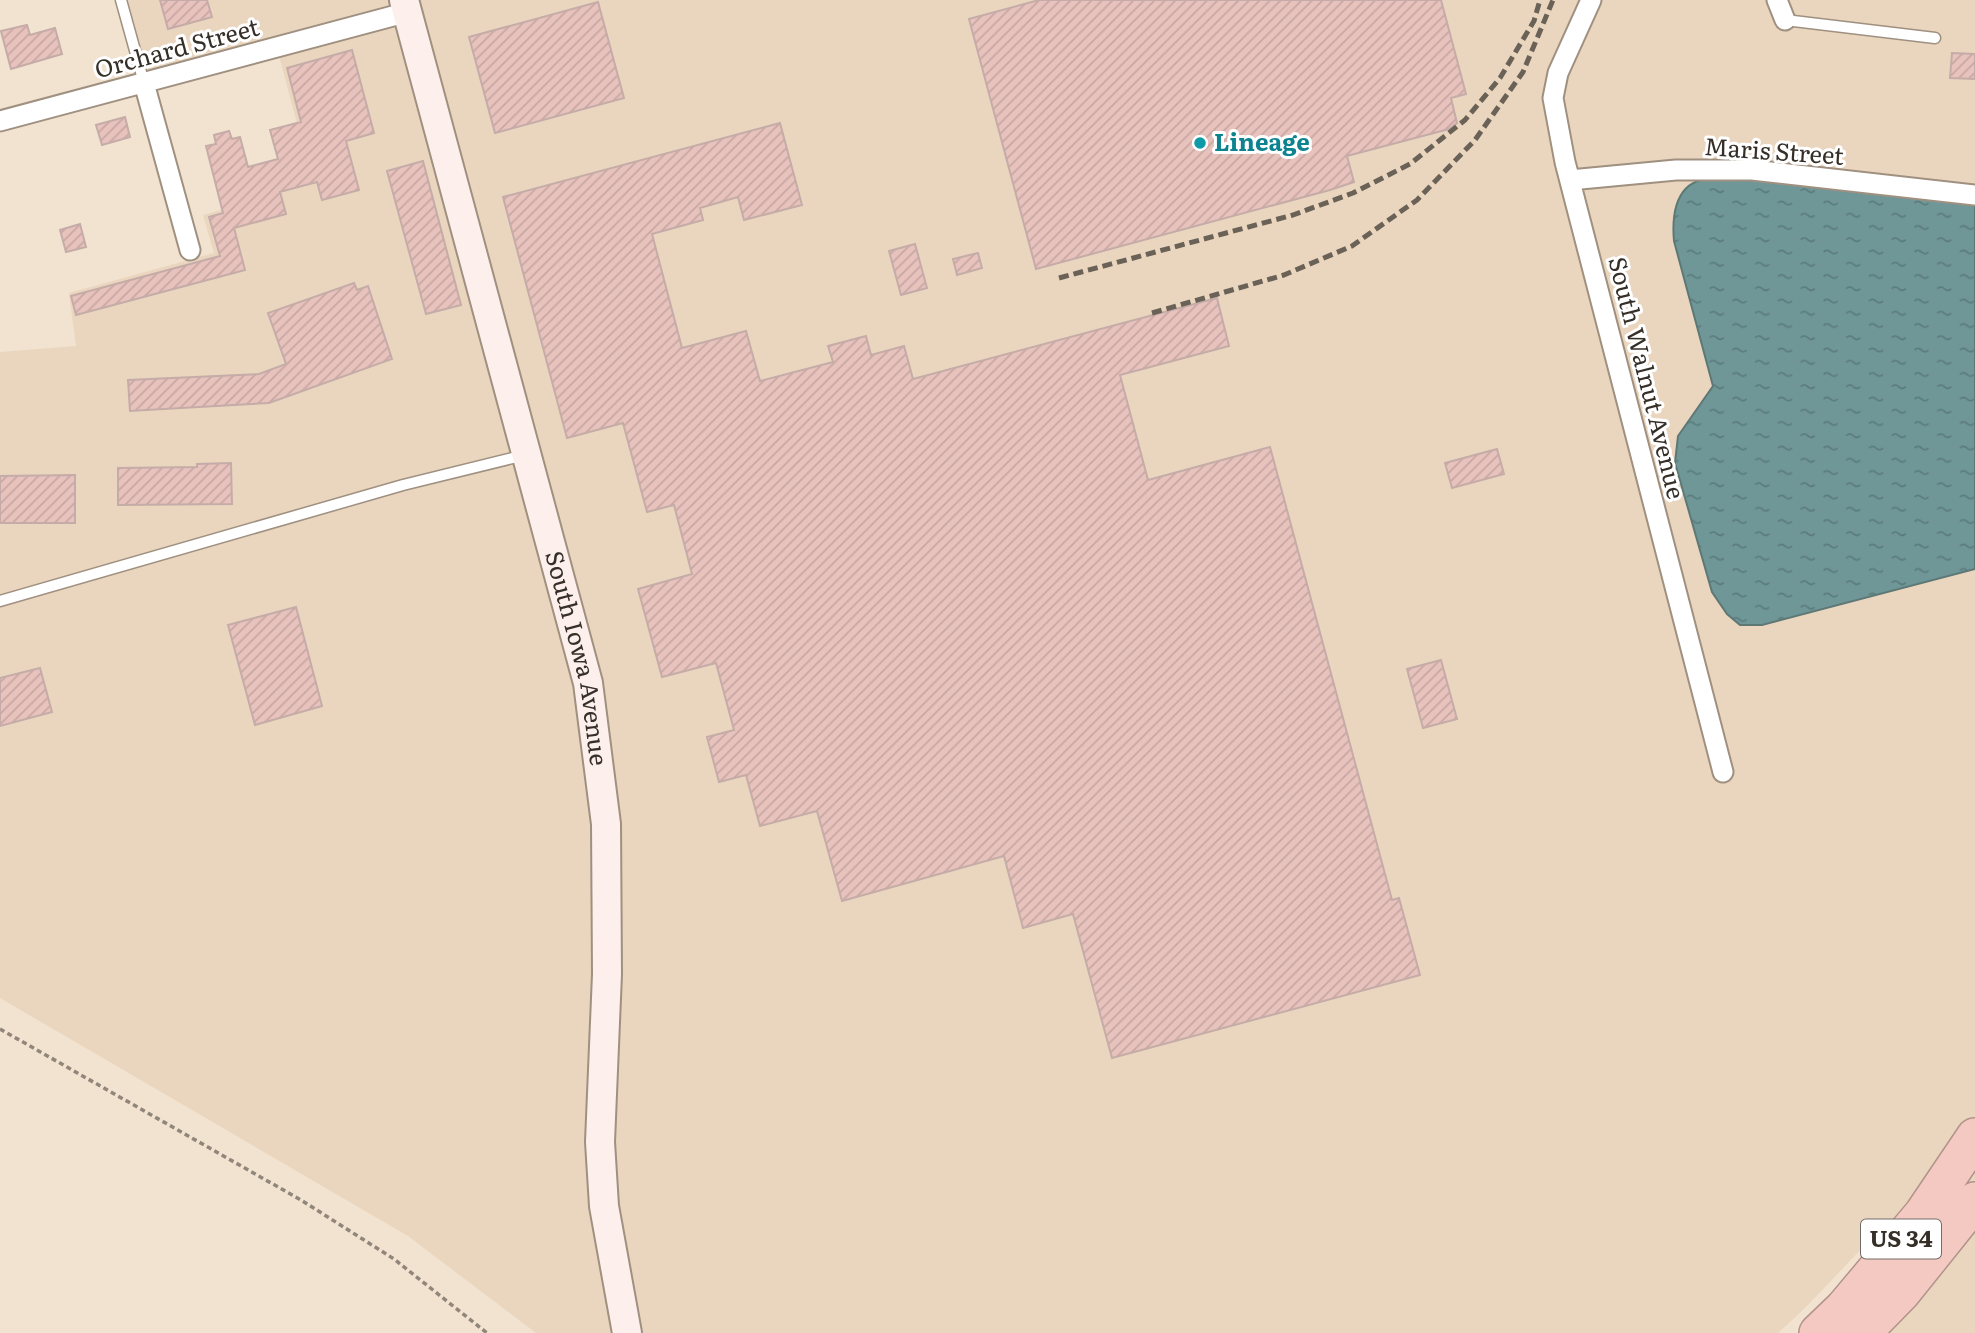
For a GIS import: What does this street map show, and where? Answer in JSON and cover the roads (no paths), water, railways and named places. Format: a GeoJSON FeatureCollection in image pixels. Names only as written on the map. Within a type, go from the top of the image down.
{"type":"FeatureCollection","features":[{"type":"Feature","properties":{"kind":"highway","name":"US 34"},"geometry":{"type":"LineString","coordinates":[[1818,1333],[1844,1308],[1923,1214],[1975,1137]]}},
{"type":"Feature","properties":{"kind":"highway","name":"US 34"},"geometry":{"type":"LineString","coordinates":[[1862,1333],[1902,1293],[1975,1201]]}},
{"type":"Feature","properties":{"kind":"main road","name":"South Iowa Avenue"},"geometry":{"type":"LineString","coordinates":[[406,6],[588,683],[606,824],[607,974],[600,1142],[604,1206],[627,1333]]}},
{"type":"Feature","properties":{"kind":"street","name":"South Walnut Avenue"},"geometry":{"type":"LineString","coordinates":[[1591,0],[1558,73],[1553,98],[1570,180],[1723,772]]}},
{"type":"Feature","properties":{"kind":"street"},"geometry":{"type":"LineString","coordinates":[[1777,0],[1785,20]]}},
{"type":"Feature","properties":{"kind":"street","name":"Orchard Street"},"geometry":{"type":"LineString","coordinates":[[0,121],[144,83],[406,6]]}},
{"type":"Feature","properties":{"kind":"street"},"geometry":{"type":"LineString","coordinates":[[144,83],[190,250]]}},
{"type":"Feature","properties":{"kind":"street","name":"Maris Street"},"geometry":{"type":"LineString","coordinates":[[1570,180],[1676,170],[1752,170],[1975,195]]}},
{"type":"Feature","properties":{"kind":"lane"},"geometry":{"type":"LineString","coordinates":[[121,0],[144,83]]}},
{"type":"Feature","properties":{"kind":"lane"},"geometry":{"type":"LineString","coordinates":[[1785,20],[1934,38]]}},
{"type":"Feature","properties":{"kind":"lane"},"geometry":{"type":"LineString","coordinates":[[0,601],[403,485],[527,455]]}},
{"type":"Feature","properties":{"kind":"water"},"geometry":{"type":"Polygon","coordinates":[[[1734,177],[1967,201],[1975,205],[1975,569],[1762,625],[1740,625],[1727,614],[1712,592],[1675,463],[1678,436],[1713,386],[1674,241],[1674,223],[1677,205],[1685,189],[1705,179],[1734,177]]]}},
{"type":"Feature","properties":{"kind":"railway"},"geometry":{"type":"LineString","coordinates":[[1059,278],[1293,215],[1353,193],[1410,164],[1465,120],[1500,78],[1534,21],[1540,0]]}},
{"type":"Feature","properties":{"kind":"railway"},"geometry":{"type":"LineString","coordinates":[[1152,313],[1284,275],[1352,246],[1417,200],[1475,140],[1523,72],[1553,0]]}},
{"type":"Feature","properties":{"kind":"place","name":"Lineage"},"geometry":{"type":"Point","coordinates":[1200,143]}}]}
